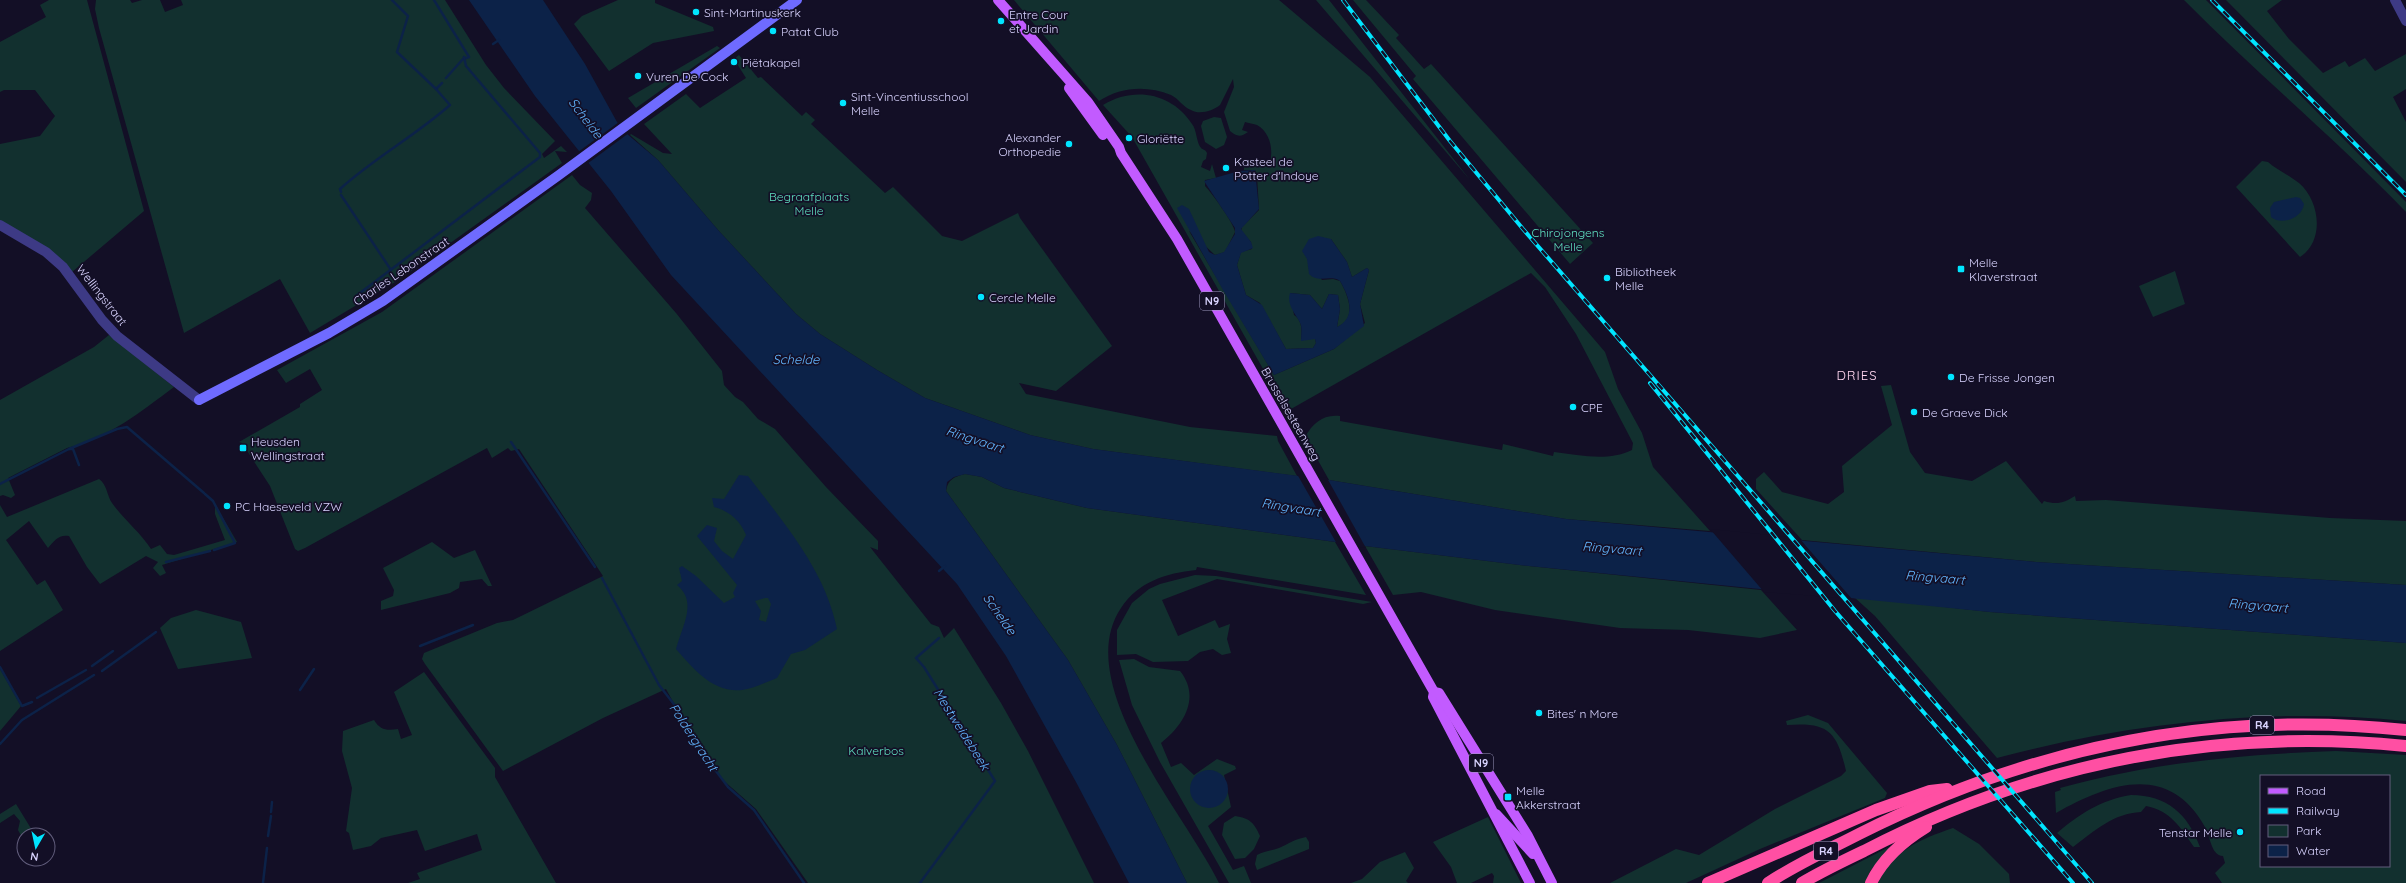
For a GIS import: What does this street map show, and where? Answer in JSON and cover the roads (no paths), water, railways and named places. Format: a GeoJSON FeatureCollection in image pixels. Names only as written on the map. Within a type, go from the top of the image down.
{"type":"FeatureCollection","features":[{"type":"Feature","properties":{"kind":"highway","name":"R4"},"geometry":{"type":"LineString","coordinates":[[1768,883],[1789,869],[1885,821],[1958,788],[2034,763],[2120,742],[2182,732],[2250,725],[2362,726],[2406,730]]}},
{"type":"Feature","properties":{"kind":"highway","name":"R4"},"geometry":{"type":"LineString","coordinates":[[1802,883],[1898,839],[1938,815],[1990,795],[2046,777],[2128,757],[2226,744],[2298,741],[2366,742],[2406,746]]}},
{"type":"Feature","properties":{"kind":"highway"},"geometry":{"type":"LineString","coordinates":[[1708,883],[1876,810],[1930,791],[1958,788]]}},
{"type":"Feature","properties":{"kind":"highway"},"geometry":{"type":"LineString","coordinates":[[1871,883],[1898,839]]}},
{"type":"Feature","properties":{"kind":"main road","name":"Charles Lebonstraat"},"geometry":{"type":"LineString","coordinates":[[198,400],[329,333],[383,301],[567,169],[797,0]]}},
{"type":"Feature","properties":{"kind":"main road","name":"Brusselsesteenweg"},"geometry":{"type":"LineString","coordinates":[[998,0],[1058,69],[1079,104],[1115,150],[1120,153],[1177,239],[1434,692],[1433,697],[1491,811],[1530,883]]}},
{"type":"Feature","properties":{"kind":"main road","name":"Brusselsesteenweg"},"geometry":{"type":"LineString","coordinates":[[1434,692],[1439,693],[1528,836],[1551,883]]}},
{"type":"Feature","properties":{"kind":"main road"},"geometry":{"type":"LineString","coordinates":[[1476,780],[1482,786],[1490,800],[1528,836]]}},
{"type":"Feature","properties":{"kind":"main road"},"geometry":{"type":"LineString","coordinates":[[1491,811],[1501,818],[1530,850],[1551,883]]}},
{"type":"Feature","properties":{"kind":"street"},"geometry":{"type":"LineString","coordinates":[[2395,0],[2406,21]]}},
{"type":"Feature","properties":{"kind":"street","name":"Wellingstraat"},"geometry":{"type":"LineString","coordinates":[[0,225],[46,252],[63,267],[102,320],[117,336],[198,400]]}},
{"type":"Feature","properties":{"kind":"water"},"geometry":{"type":"Polygon","coordinates":[[[469,0],[543,0],[585,64],[617,122],[627,134],[658,160],[718,230],[796,314],[820,334],[925,398],[1030,435],[1093,449],[1329,480],[1566,519],[2036,562],[2406,585],[2406,643],[1990,612],[1529,566],[1365,546],[1087,508],[1004,488],[982,477],[965,474],[954,477],[947,482],[946,491],[1068,660],[1117,745],[1187,883],[1129,883],[1076,782],[1006,656],[957,584],[671,275],[611,191],[535,96],[469,0]]]}},
{"type":"Feature","properties":{"kind":"water"},"geometry":{"type":"Polygon","coordinates":[[[1255,170],[1259,209],[1241,229],[1251,242],[1253,248],[1241,253],[1237,265],[1246,295],[1262,305],[1286,349],[1313,348],[1316,343],[1315,339],[1301,341],[1301,325],[1289,302],[1290,293],[1310,295],[1322,309],[1329,294],[1338,295],[1340,309],[1337,327],[1347,318],[1349,312],[1346,293],[1340,281],[1332,278],[1321,279],[1313,277],[1309,274],[1307,259],[1302,251],[1309,239],[1318,236],[1331,239],[1347,262],[1352,277],[1367,268],[1369,270],[1360,304],[1364,326],[1334,349],[1274,375],[1223,290],[1177,208],[1182,205],[1189,209],[1209,252],[1215,255],[1224,252],[1235,234],[1235,228],[1204,181],[1239,171],[1255,170]]]}},
{"type":"Feature","properties":{"kind":"water"},"geometry":{"type":"Polygon","coordinates":[[[2296,197],[2300,198],[2304,204],[2300,213],[2296,217],[2286,221],[2281,221],[2275,220],[2271,217],[2270,208],[2274,202],[2296,197]]]}},
{"type":"Feature","properties":{"kind":"water"},"geometry":{"type":"Polygon","coordinates":[[[739,475],[748,476],[802,548],[823,587],[831,607],[837,629],[805,650],[791,654],[777,678],[755,687],[742,690],[721,688],[712,683],[696,671],[676,649],[687,615],[687,599],[677,585],[682,581],[679,568],[682,566],[696,576],[724,603],[735,597],[733,593],[737,585],[697,536],[707,525],[717,528],[714,541],[722,551],[733,559],[746,535],[741,525],[733,517],[714,507],[712,498],[724,499],[739,475]],[[768,598],[755,601],[761,611],[759,620],[766,622],[771,604],[768,598]]]}},
{"type":"Feature","properties":{"kind":"water"},"geometry":{"type":"Polygon","coordinates":[[[1209,770],[1219,773],[1225,779],[1228,789],[1225,799],[1219,805],[1209,808],[1199,805],[1193,799],[1190,789],[1193,779],[1199,773],[1209,770]]]}},
{"type":"Feature","properties":{"kind":"waterway"},"geometry":{"type":"LineString","coordinates":[[392,0],[408,16],[397,52],[436,89],[442,83]]}},
{"type":"Feature","properties":{"kind":"waterway"},"geometry":{"type":"LineString","coordinates":[[434,0],[469,57],[463,59],[446,78]]}},
{"type":"Feature","properties":{"kind":"waterway"},"geometry":{"type":"LineString","coordinates":[[493,44],[499,40]]}},
{"type":"Feature","properties":{"kind":"waterway"},"geometry":{"type":"LineString","coordinates":[[356,296],[540,157],[540,153],[466,66],[464,57]]}},
{"type":"Feature","properties":{"kind":"waterway"},"geometry":{"type":"LineString","coordinates":[[341,192],[340,189],[353,178],[423,127],[450,105],[436,89]]}},
{"type":"Feature","properties":{"kind":"waterway"},"geometry":{"type":"LineString","coordinates":[[341,195],[391,270]]}},
{"type":"Feature","properties":{"kind":"waterway"},"geometry":{"type":"LineString","coordinates":[[69,449],[117,429],[127,427],[204,493]]}},
{"type":"Feature","properties":{"kind":"waterway","name":"Poldergracht"},"geometry":{"type":"LineString","coordinates":[[511,442],[595,567]]}},
{"type":"Feature","properties":{"kind":"waterway"},"geometry":{"type":"LineString","coordinates":[[0,484],[69,449],[73,449],[79,465]]}},
{"type":"Feature","properties":{"kind":"waterway"},"geometry":{"type":"LineString","coordinates":[[205,494],[213,501],[235,543],[214,550]]}},
{"type":"Feature","properties":{"kind":"waterway"},"geometry":{"type":"LineString","coordinates":[[166,562],[210,551]]}},
{"type":"Feature","properties":{"kind":"waterway","name":"Mestweidebeek"},"geometry":{"type":"LineString","coordinates":[[939,571],[945,566]]}},
{"type":"Feature","properties":{"kind":"waterway","name":"Poldergracht"},"geometry":{"type":"LineString","coordinates":[[602,578],[659,685],[680,712],[704,755],[728,787],[754,810],[804,883]]}},
{"type":"Feature","properties":{"kind":"waterway"},"geometry":{"type":"LineString","coordinates":[[420,646],[473,625]]}},
{"type":"Feature","properties":{"kind":"waterway"},"geometry":{"type":"LineString","coordinates":[[102,671],[156,632]]}},
{"type":"Feature","properties":{"kind":"waterway","name":"Mestweidebeek"},"geometry":{"type":"LineString","coordinates":[[920,883],[995,781],[924,667],[916,658],[939,638]]}},
{"type":"Feature","properties":{"kind":"waterway"},"geometry":{"type":"LineString","coordinates":[[92,666],[113,651]]}},
{"type":"Feature","properties":{"kind":"waterway"},"geometry":{"type":"LineString","coordinates":[[0,667],[22,706],[32,702]]}},
{"type":"Feature","properties":{"kind":"waterway"},"geometry":{"type":"LineString","coordinates":[[300,690],[314,669]]}},
{"type":"Feature","properties":{"kind":"waterway"},"geometry":{"type":"LineString","coordinates":[[37,698],[86,670]]}},
{"type":"Feature","properties":{"kind":"waterway"},"geometry":{"type":"LineString","coordinates":[[0,744],[22,720],[94,675]]}},
{"type":"Feature","properties":{"kind":"waterway"},"geometry":{"type":"LineString","coordinates":[[271,812],[272,802]]}},
{"type":"Feature","properties":{"kind":"waterway"},"geometry":{"type":"LineString","coordinates":[[268,836],[271,816]]}},
{"type":"Feature","properties":{"kind":"waterway"},"geometry":{"type":"LineString","coordinates":[[263,883],[267,848]]}},
{"type":"Feature","properties":{"kind":"railway"},"geometry":{"type":"LineString","coordinates":[[1343,0],[1450,141],[1523,229],[2092,883]]}},
{"type":"Feature","properties":{"kind":"railway"},"geometry":{"type":"LineString","coordinates":[[2212,0],[2406,195]]}},
{"type":"Feature","properties":{"kind":"railway"},"geometry":{"type":"LineString","coordinates":[[1650,383],[1835,611],[2073,883]]}},
{"type":"Feature","properties":{"kind":"place","name":"Sint-Martinuskerk"},"geometry":{"type":"Point","coordinates":[696,12]}},
{"type":"Feature","properties":{"kind":"place","name":"Entre Cour et Jardin"},"geometry":{"type":"Point","coordinates":[1001,21]}},
{"type":"Feature","properties":{"kind":"place","name":"Patat Club"},"geometry":{"type":"Point","coordinates":[773,31]}},
{"type":"Feature","properties":{"kind":"place","name":"Piëtakapel"},"geometry":{"type":"Point","coordinates":[734,62]}},
{"type":"Feature","properties":{"kind":"place","name":"Vuren De Cock"},"geometry":{"type":"Point","coordinates":[638,76]}},
{"type":"Feature","properties":{"kind":"place","name":"Sint-Vincentiusschool Melle"},"geometry":{"type":"Point","coordinates":[843,103]}},
{"type":"Feature","properties":{"kind":"place","name":"Gloriëtte"},"geometry":{"type":"Point","coordinates":[1129,138]}},
{"type":"Feature","properties":{"kind":"place","name":"Alexander Orthopedie"},"geometry":{"type":"Point","coordinates":[1069,144]}},
{"type":"Feature","properties":{"kind":"place","name":"Kasteel de Potter d'Indoye"},"geometry":{"type":"Point","coordinates":[1226,168]}},
{"type":"Feature","properties":{"kind":"place","name":"Melle Klaverstraat"},"geometry":{"type":"Point","coordinates":[1961,269]}},
{"type":"Feature","properties":{"kind":"place","name":"Bibliotheek Melle"},"geometry":{"type":"Point","coordinates":[1607,278]}},
{"type":"Feature","properties":{"kind":"place","name":"Cercle Melle"},"geometry":{"type":"Point","coordinates":[981,297]}},
{"type":"Feature","properties":{"kind":"place","name":"De Frisse Jongen"},"geometry":{"type":"Point","coordinates":[1951,377]}},
{"type":"Feature","properties":{"kind":"place","name":"CPE"},"geometry":{"type":"Point","coordinates":[1573,407]}},
{"type":"Feature","properties":{"kind":"place","name":"De Graeve Dick"},"geometry":{"type":"Point","coordinates":[1914,412]}},
{"type":"Feature","properties":{"kind":"place","name":"Heusden Wellingstraat"},"geometry":{"type":"Point","coordinates":[243,448]}},
{"type":"Feature","properties":{"kind":"place","name":"PC Haeseveld VZW"},"geometry":{"type":"Point","coordinates":[227,506]}},
{"type":"Feature","properties":{"kind":"place","name":"Bites' n More"},"geometry":{"type":"Point","coordinates":[1539,713]}},
{"type":"Feature","properties":{"kind":"place","name":"Melle Akkerstraat"},"geometry":{"type":"Point","coordinates":[1508,797]}},
{"type":"Feature","properties":{"kind":"place","name":"Tenstar Melle"},"geometry":{"type":"Point","coordinates":[2240,832]}},
{"type":"Feature","properties":{"kind":"district","name":"DRIES"},"geometry":{"type":"Point","coordinates":[1857,375]}},
{"type":"Feature","properties":{"kind":"water label","name":"Schelde"},"geometry":{"type":"Point","coordinates":[586,118]}},
{"type":"Feature","properties":{"kind":"water label","name":"Schelde"},"geometry":{"type":"Point","coordinates":[796,359]}},
{"type":"Feature","properties":{"kind":"water label","name":"Ringvaart"},"geometry":{"type":"Point","coordinates":[975,439]}},
{"type":"Feature","properties":{"kind":"water label","name":"Ringvaart"},"geometry":{"type":"Point","coordinates":[1291,507]}},
{"type":"Feature","properties":{"kind":"water label","name":"Ringvaart"},"geometry":{"type":"Point","coordinates":[1612,548]}},
{"type":"Feature","properties":{"kind":"water label","name":"Ringvaart"},"geometry":{"type":"Point","coordinates":[1935,577]}},
{"type":"Feature","properties":{"kind":"water label","name":"Ringvaart"},"geometry":{"type":"Point","coordinates":[2258,605]}},
{"type":"Feature","properties":{"kind":"water label","name":"Schelde"},"geometry":{"type":"Point","coordinates":[1000,614]}},
{"type":"Feature","properties":{"kind":"park label","name":"Begraafplaats Melle"},"geometry":{"type":"Point","coordinates":[809,203]}},
{"type":"Feature","properties":{"kind":"park label","name":"Chirojongens Melle"},"geometry":{"type":"Point","coordinates":[1568,239]}},
{"type":"Feature","properties":{"kind":"park label","name":"Kalverbos"},"geometry":{"type":"Point","coordinates":[876,750]}}]}
